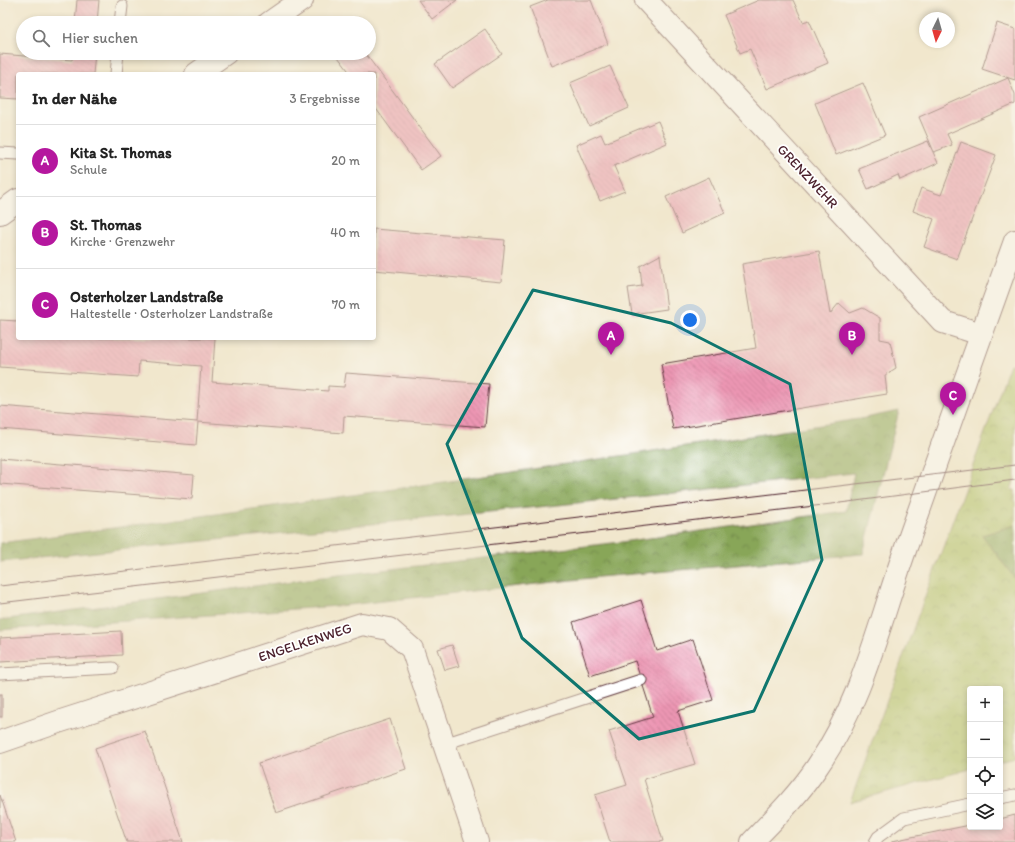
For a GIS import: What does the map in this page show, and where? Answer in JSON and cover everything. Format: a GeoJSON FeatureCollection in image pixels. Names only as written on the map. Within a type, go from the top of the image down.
{"type":"FeatureCollection","features":[{"type":"Feature","properties":{"kind":"street"},"geometry":{"type":"LineString","coordinates":[[279,16],[302,0]]}},
{"type":"Feature","properties":{"kind":"street","name":"GRENZWEHR"},"geometry":{"type":"LineString","coordinates":[[646,0],[943,322],[981,334]]}},
{"type":"Feature","properties":{"kind":"street"},"geometry":{"type":"LineString","coordinates":[[199,72],[216,60]]}},
{"type":"Feature","properties":{"kind":"street"},"geometry":{"type":"LineString","coordinates":[[0,213],[16,201]]}},
{"type":"Feature","properties":{"kind":"street"},"geometry":{"type":"LineString","coordinates":[[752,842],[780,813],[817,767],[836,735],[852,701],[869,659],[896,576],[1015,241]]}},
{"type":"Feature","properties":{"kind":"street","name":"ENGELKENWEG"},"geometry":{"type":"LineString","coordinates":[[0,742],[66,719],[362,624],[389,629],[412,649],[477,842]]}},
{"type":"Feature","properties":{"kind":"lane"},"geometry":{"type":"LineString","coordinates":[[121,16],[122,6]]}},
{"type":"Feature","properties":{"kind":"lane"},"geometry":{"type":"LineString","coordinates":[[116,72],[117,60]]}},
{"type":"Feature","properties":{"kind":"lane"},"geometry":{"type":"LineString","coordinates":[[0,153],[16,154]]}},
{"type":"Feature","properties":{"kind":"lane"},"geometry":{"type":"LineString","coordinates":[[0,674],[113,668]]}},
{"type":"Feature","properties":{"kind":"lane"},"geometry":{"type":"LineString","coordinates":[[444,744],[641,680]]}},
{"type":"Feature","properties":{"kind":"lane"},"geometry":{"type":"LineString","coordinates":[[1003,797],[1015,795]]}},
{"type":"Feature","properties":{"kind":"lane"},"geometry":{"type":"LineString","coordinates":[[875,842],[878,837],[904,818],[967,805]]}},
{"type":"Feature","properties":{"kind":"highlighted area"},"geometry":{"type":"Polygon","coordinates":[[[533,290],[671,323],[790,384],[822,560],[754,711],[639,739],[522,638],[447,444],[533,290]]]}},
{"type":"Feature","properties":{"kind":"green space"},"geometry":{"type":"Polygon","coordinates":[[[1010,364],[1015,365],[1015,478],[1011,490],[1015,490],[1015,525],[982,535],[1015,579],[1015,757],[1003,760],[1003,686],[967,686],[967,770],[850,802],[1010,364]]]}},
{"type":"Feature","properties":{"kind":"green space"},"geometry":{"type":"Polygon","coordinates":[[[899,411],[863,554],[599,577],[339,606],[0,630],[0,620],[322,577],[621,542],[846,511],[854,473],[656,495],[0,562],[0,543],[541,468],[865,418],[899,411]]]}},
{"type":"Feature","properties":{"kind":"green space"},"geometry":{"type":"Polygon","coordinates":[[[1015,525],[1015,579],[982,535],[1015,525]]]}},
{"type":"Feature","properties":{"kind":"building"},"geometry":{"type":"Polygon","coordinates":[[[77,0],[99,0],[98,16],[76,16],[77,0]]]}},
{"type":"Feature","properties":{"kind":"building"},"geometry":{"type":"Polygon","coordinates":[[[418,0],[457,0],[432,19],[418,0]]]}},
{"type":"Feature","properties":{"kind":"building"},"geometry":{"type":"Polygon","coordinates":[[[548,0],[591,0],[608,44],[552,66],[530,7],[548,0]]]}},
{"type":"Feature","properties":{"kind":"building"},"geometry":{"type":"Polygon","coordinates":[[[759,0],[793,0],[803,22],[809,20],[828,63],[767,89],[750,49],[740,53],[724,15],[759,0]]]}},
{"type":"Feature","properties":{"kind":"building"},"geometry":{"type":"Polygon","coordinates":[[[997,23],[1015,29],[1015,80],[982,69],[997,23]]]}},
{"type":"Feature","properties":{"kind":"building"},"geometry":{"type":"Polygon","coordinates":[[[485,29],[502,54],[452,88],[435,64],[485,29]]]}},
{"type":"Feature","properties":{"kind":"building"},"geometry":{"type":"Polygon","coordinates":[[[0,54],[16,55],[16,60],[94,60],[93,72],[16,72],[16,99],[0,98],[0,54]]]}},
{"type":"Feature","properties":{"kind":"building"},"geometry":{"type":"Polygon","coordinates":[[[340,60],[370,60],[441,156],[421,170],[376,109],[376,72],[349,72],[340,60]]]}},
{"type":"Feature","properties":{"kind":"building"},"geometry":{"type":"Polygon","coordinates":[[[610,66],[629,108],[589,126],[570,83],[610,66]]]}},
{"type":"Feature","properties":{"kind":"building"},"geometry":{"type":"Polygon","coordinates":[[[1008,78],[1015,95],[1015,104],[947,134],[952,145],[934,152],[919,117],[1008,78]]]}},
{"type":"Feature","properties":{"kind":"building"},"geometry":{"type":"Polygon","coordinates":[[[863,83],[885,135],[836,155],[815,103],[863,83]]]}},
{"type":"Feature","properties":{"kind":"building"},"geometry":{"type":"Polygon","coordinates":[[[658,121],[667,143],[614,166],[625,191],[600,201],[576,145],[601,134],[605,143],[658,121]]]}},
{"type":"Feature","properties":{"kind":"building"},"geometry":{"type":"Polygon","coordinates":[[[928,141],[938,163],[900,180],[898,175],[868,189],[859,169],[928,141]]]}},
{"type":"Feature","properties":{"kind":"building"},"geometry":{"type":"Polygon","coordinates":[[[961,142],[996,155],[957,259],[924,247],[934,219],[913,211],[921,188],[941,195],[961,142]]]}},
{"type":"Feature","properties":{"kind":"building"},"geometry":{"type":"Polygon","coordinates":[[[709,177],[725,213],[682,233],[666,197],[709,177]]]}},
{"type":"Feature","properties":{"kind":"building"},"geometry":{"type":"Polygon","coordinates":[[[376,229],[505,240],[501,282],[376,270],[376,229]]]}},
{"type":"Feature","properties":{"kind":"building"},"geometry":{"type":"Polygon","coordinates":[[[819,251],[830,314],[839,303],[850,313],[863,308],[880,318],[880,339],[890,341],[896,368],[885,375],[887,394],[673,429],[661,364],[756,348],[742,264],[819,251]]]}},
{"type":"Feature","properties":{"kind":"building"},"geometry":{"type":"Polygon","coordinates":[[[660,255],[667,309],[632,314],[628,288],[642,286],[640,266],[660,255]]]}},
{"type":"Feature","properties":{"kind":"building"},"geometry":{"type":"Polygon","coordinates":[[[0,320],[16,321],[16,340],[215,340],[212,382],[328,391],[328,386],[344,387],[346,373],[489,384],[485,427],[344,416],[343,433],[198,422],[196,445],[0,429],[0,406],[197,422],[201,366],[139,361],[138,377],[0,367],[0,320]]]}},
{"type":"Feature","properties":{"kind":"building"},"geometry":{"type":"Polygon","coordinates":[[[0,459],[194,475],[192,499],[0,484],[0,459]]]}},
{"type":"Feature","properties":{"kind":"building"},"geometry":{"type":"Polygon","coordinates":[[[641,600],[657,651],[693,639],[713,700],[678,711],[695,764],[644,779],[663,841],[610,842],[595,795],[627,785],[609,731],[653,717],[635,661],[590,676],[573,622],[641,600]]]}},
{"type":"Feature","properties":{"kind":"building"},"geometry":{"type":"Polygon","coordinates":[[[121,631],[122,655],[0,662],[0,638],[121,631]]]}},
{"type":"Feature","properties":{"kind":"building"},"geometry":{"type":"Polygon","coordinates":[[[452,645],[459,666],[445,670],[438,649],[452,645]]]}},
{"type":"Feature","properties":{"kind":"building"},"geometry":{"type":"Polygon","coordinates":[[[0,694],[2,694],[2,717],[0,717],[0,694]]]}},
{"type":"Feature","properties":{"kind":"building"},"geometry":{"type":"Polygon","coordinates":[[[390,719],[406,769],[276,813],[259,763],[390,719]]]}},
{"type":"Feature","properties":{"kind":"building"},"geometry":{"type":"Polygon","coordinates":[[[145,731],[183,842],[127,842],[125,837],[95,748],[145,731]]]}},
{"type":"Feature","properties":{"kind":"building"},"geometry":{"type":"Polygon","coordinates":[[[0,795],[16,842],[0,842],[0,795]]]}},
{"type":"Feature","properties":{"kind":"building"},"geometry":{"type":"Polygon","coordinates":[[[1015,815],[1015,842],[892,842],[967,826],[967,830],[1003,830],[1003,818],[1015,815]]]}},
{"type":"Feature","properties":{"kind":"tram line"},"geometry":{"type":"LineString","coordinates":[[0,586],[1015,465]]}},
{"type":"Feature","properties":{"kind":"tram line"},"geometry":{"type":"LineString","coordinates":[[0,603],[848,502],[1015,480]]}},
{"type":"Feature","properties":{"kind":"place","name":"Kita St. Thomas"},"geometry":{"type":"Point","coordinates":[611,355]}},
{"type":"Feature","properties":{"kind":"place","name":"St. Thomas"},"geometry":{"type":"Point","coordinates":[852,355]}},
{"type":"Feature","properties":{"kind":"place","name":"Osterholzer Landstraße"},"geometry":{"type":"Point","coordinates":[953,415]}}]}
